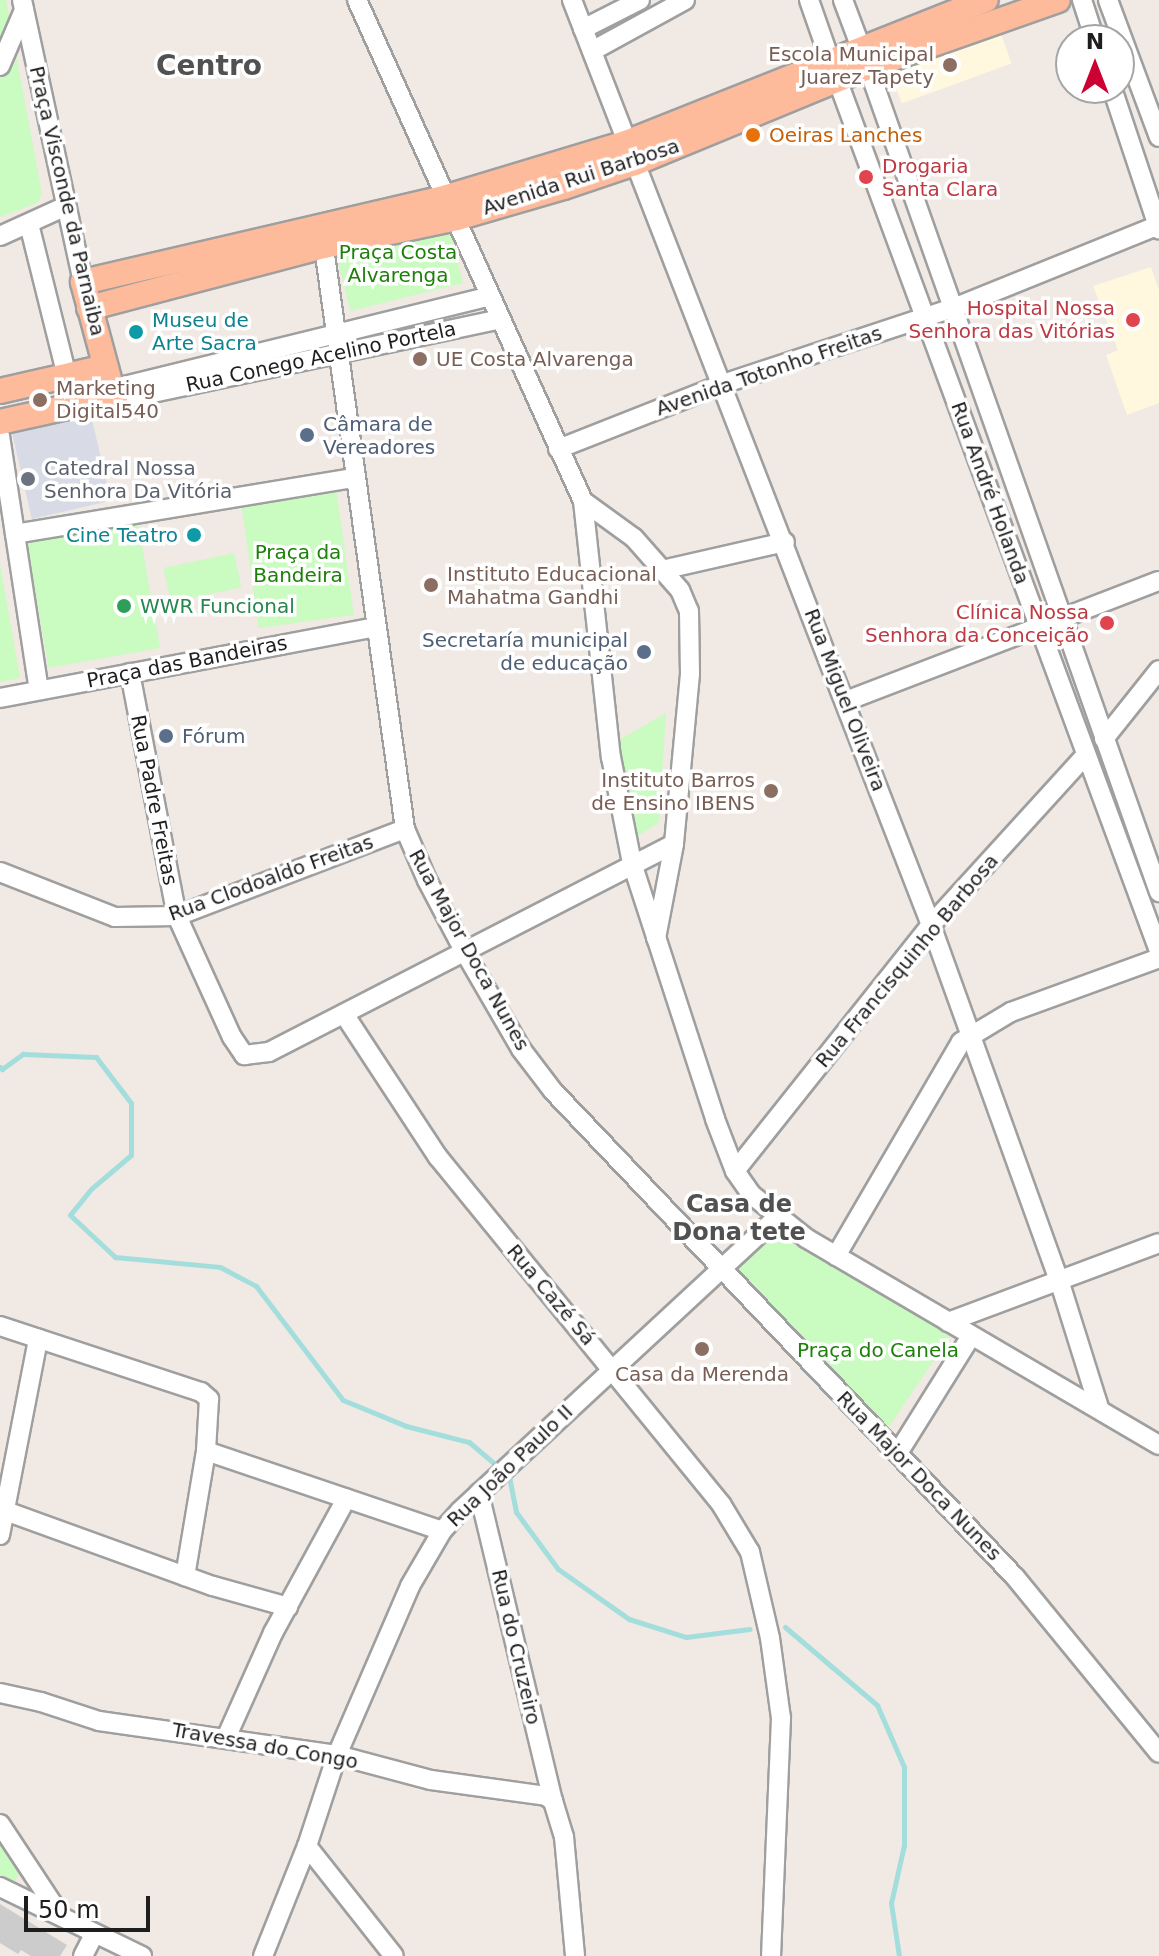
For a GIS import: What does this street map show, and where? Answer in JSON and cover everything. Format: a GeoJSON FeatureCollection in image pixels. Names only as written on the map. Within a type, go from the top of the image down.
{"type":"FeatureCollection","features":[{"type":"Feature","properties":{"kind":"main road","name":"Avenida Rui Barbosa"},"geometry":{"type":"LineString","coordinates":[[83,282],[322,236],[452,207],[631,153],[865,57],[986,0]]}},
{"type":"Feature","properties":{"kind":"main road","name":"Avenida Rui Barbosa"},"geometry":{"type":"LineString","coordinates":[[865,57],[1058,0]]}},
{"type":"Feature","properties":{"kind":"main road","name":"Avenida Rui Barbosa"},"geometry":{"type":"LineString","coordinates":[[89,308],[322,236]]}},
{"type":"Feature","properties":{"kind":"main road","name":"Praça Visconde da Parnaiba"},"geometry":{"type":"LineString","coordinates":[[83,282],[107,389]]}},
{"type":"Feature","properties":{"kind":"main road"},"geometry":{"type":"LineString","coordinates":[[0,391],[67,376],[107,389]]}},
{"type":"Feature","properties":{"kind":"main road","name":"Rua Conego Acelino Portela"},"geometry":{"type":"LineString","coordinates":[[0,422],[107,389]]}},
{"type":"Feature","properties":{"kind":"street"},"geometry":{"type":"LineString","coordinates":[[357,0],[583,501],[611,757],[632,863],[735,1171],[752,1195],[778,1217],[836,1256],[1159,1445]]}},
{"type":"Feature","properties":{"kind":"street","name":"Rua Miguel Oliveira"},"geometry":{"type":"LineString","coordinates":[[572,0],[785,542],[931,925],[1059,1280],[1099,1408]]}},
{"type":"Feature","properties":{"kind":"street"},"geometry":{"type":"LineString","coordinates":[[583,29],[640,0]]}},
{"type":"Feature","properties":{"kind":"street"},"geometry":{"type":"LineString","coordinates":[[592,51],[685,0]]}},
{"type":"Feature","properties":{"kind":"street","name":"Rua André Holanda"},"geometry":{"type":"LineString","coordinates":[[809,0],[1159,951]]}},
{"type":"Feature","properties":{"kind":"street","name":"Rua André Holanda"},"geometry":{"type":"LineString","coordinates":[[843,0],[956,307],[1159,892]]}},
{"type":"Feature","properties":{"kind":"street"},"geometry":{"type":"LineString","coordinates":[[1082,0],[1090,24]]}},
{"type":"Feature","properties":{"kind":"street"},"geometry":{"type":"LineString","coordinates":[[1108,0],[1159,137]]}},
{"type":"Feature","properties":{"kind":"street"},"geometry":{"type":"LineString","coordinates":[[0,66],[23,5]]}},
{"type":"Feature","properties":{"kind":"street","name":"Praça Visconde da Parnaiba"},"geometry":{"type":"LineString","coordinates":[[23,5],[83,282]]}},
{"type":"Feature","properties":{"kind":"street"},"geometry":{"type":"LineString","coordinates":[[1117,104],[1159,227]]}},
{"type":"Feature","properties":{"kind":"street"},"geometry":{"type":"LineString","coordinates":[[0,236],[66,206]]}},
{"type":"Feature","properties":{"kind":"street","name":"Praça Visconde da Parnaiba"},"geometry":{"type":"LineString","coordinates":[[29,224],[67,376]]}},
{"type":"Feature","properties":{"kind":"street","name":"Avenida Totonho Freitas"},"geometry":{"type":"LineString","coordinates":[[558,449],[723,384],[956,307],[1159,227]]}},
{"type":"Feature","properties":{"kind":"street","name":"Rua Major Doca Nunes"},"geometry":{"type":"LineString","coordinates":[[322,236],[341,353],[374,627],[405,829],[422,872],[463,949],[521,1049],[553,1091],[1015,1577],[1159,1753]]}},
{"type":"Feature","properties":{"kind":"street","name":"Rua Conego Acelino Portela"},"geometry":{"type":"LineString","coordinates":[[107,389],[490,296]]}},
{"type":"Feature","properties":{"kind":"street","name":"Rua Conego Acelino Portela"},"geometry":{"type":"LineString","coordinates":[[107,389],[341,353],[500,319]]}},
{"type":"Feature","properties":{"kind":"street"},"geometry":{"type":"LineString","coordinates":[[0,436],[39,690]]}},
{"type":"Feature","properties":{"kind":"street"},"geometry":{"type":"LineString","coordinates":[[15,534],[355,478]]}},
{"type":"Feature","properties":{"kind":"street"},"geometry":{"type":"LineString","coordinates":[[583,501],[634,538],[680,590],[689,611],[692,635],[674,844],[656,941]]}},
{"type":"Feature","properties":{"kind":"street"},"geometry":{"type":"LineString","coordinates":[[662,570],[785,542]]}},
{"type":"Feature","properties":{"kind":"street"},"geometry":{"type":"LineString","coordinates":[[846,701],[1159,581]]}},
{"type":"Feature","properties":{"kind":"street","name":"Praça das Bandeiras"},"geometry":{"type":"LineString","coordinates":[[0,698],[374,627]]}},
{"type":"Feature","properties":{"kind":"street"},"geometry":{"type":"LineString","coordinates":[[1104,739],[1159,670]]}},
{"type":"Feature","properties":{"kind":"street","name":"Rua Padre Freitas"},"geometry":{"type":"LineString","coordinates":[[130,673],[177,916],[232,1037],[244,1055],[269,1052],[344,1014]]}},
{"type":"Feature","properties":{"kind":"street","name":"Rua Francisquinho Barbosa"},"geometry":{"type":"LineString","coordinates":[[735,1171],[931,925],[1085,756]]}},
{"type":"Feature","properties":{"kind":"street","name":"Rua Clodoaldo Freitas"},"geometry":{"type":"LineString","coordinates":[[0,872],[115,917],[177,916],[405,829]]}},
{"type":"Feature","properties":{"kind":"street"},"geometry":{"type":"LineString","coordinates":[[344,1014],[463,949],[674,844]]}},
{"type":"Feature","properties":{"kind":"street"},"geometry":{"type":"LineString","coordinates":[[836,1256],[953,1054],[971,1034],[1011,1012],[1159,958]]}},
{"type":"Feature","properties":{"kind":"street","name":"Rua Cazé Sá"},"geometry":{"type":"LineString","coordinates":[[344,1014],[438,1157],[721,1504],[744,1541],[757,1575],[781,1718],[771,1956]]}},
{"type":"Feature","properties":{"kind":"street","name":"Rua João Paulo II"},"geometry":{"type":"LineString","coordinates":[[263,1956],[307,1846],[337,1755],[410,1586],[442,1531],[484,1488],[778,1217]]}},
{"type":"Feature","properties":{"kind":"street"},"geometry":{"type":"LineString","coordinates":[[948,1322],[1159,1243]]}},
{"type":"Feature","properties":{"kind":"street"},"geometry":{"type":"LineString","coordinates":[[0,1326],[206,1395],[210,1410],[206,1451],[185,1576]]}},
{"type":"Feature","properties":{"kind":"street"},"geometry":{"type":"LineString","coordinates":[[898,1453],[971,1336]]}},
{"type":"Feature","properties":{"kind":"street"},"geometry":{"type":"LineString","coordinates":[[0,1535],[38,1339]]}},
{"type":"Feature","properties":{"kind":"street"},"geometry":{"type":"LineString","coordinates":[[206,1451],[442,1531]]}},
{"type":"Feature","properties":{"kind":"street","name":"Rua do Cruzeiro"},"geometry":{"type":"LineString","coordinates":[[484,1488],[553,1801],[564,1837],[575,1956]]}},
{"type":"Feature","properties":{"kind":"street"},"geometry":{"type":"LineString","coordinates":[[226,1738],[288,1607],[346,1499]]}},
{"type":"Feature","properties":{"kind":"street"},"geometry":{"type":"LineString","coordinates":[[3,1511],[185,1576],[288,1607]]}},
{"type":"Feature","properties":{"kind":"street","name":"Travessa do Congo"},"geometry":{"type":"LineString","coordinates":[[0,1693],[99,1721],[337,1755],[431,1780],[531,1793],[553,1801]]}},
{"type":"Feature","properties":{"kind":"street"},"geometry":{"type":"LineString","coordinates":[[0,1824],[61,1917]]}},
{"type":"Feature","properties":{"kind":"street"},"geometry":{"type":"LineString","coordinates":[[307,1846],[394,1956]]}},
{"type":"Feature","properties":{"kind":"street"},"geometry":{"type":"LineString","coordinates":[[0,1887],[142,1956]]}},
{"type":"Feature","properties":{"kind":"street"},"geometry":{"type":"LineString","coordinates":[[83,1956],[94,1934]]}},
{"type":"Feature","properties":{"kind":"shaded area","name":"Escola Municipal Juarez Tapety"},"geometry":{"type":"Polygon","coordinates":[[[998,26],[1012,64],[902,104],[888,66],[998,26]]]}},
{"type":"Feature","properties":{"kind":"shaded area","name":"Hospital Nossa Senhora das Vitórias"},"geometry":{"type":"Polygon","coordinates":[[[1151,267],[1159,290],[1159,403],[1127,415],[1106,355],[1118,350],[1093,286],[1151,267]]]}},
{"type":"Feature","properties":{"kind":"shaded area"},"geometry":{"type":"Polygon","coordinates":[[[91,415],[111,501],[32,519],[12,433],[91,415]]]}},
{"type":"Feature","properties":{"kind":"shaded area"},"geometry":{"type":"Polygon","coordinates":[[[0,1904],[67,1945],[60,1956],[31,1956],[21,1950],[18,1954],[0,1943],[0,1904]]]}},
{"type":"Feature","properties":{"kind":"green space"},"geometry":{"type":"Polygon","coordinates":[[[0,0],[6,0],[42,194],[37,203],[0,217],[0,0]]]}},
{"type":"Feature","properties":{"kind":"green space","name":"Praça Costa Alvarenga"},"geometry":{"type":"Polygon","coordinates":[[[447,219],[463,283],[350,311],[334,247],[447,219]]]}},
{"type":"Feature","properties":{"kind":"green space","name":"Praça da Bandeira"},"geometry":{"type":"Polygon","coordinates":[[[336,488],[354,615],[259,628],[241,501],[336,488]]]}},
{"type":"Feature","properties":{"kind":"green space"},"geometry":{"type":"Polygon","coordinates":[[[138,523],[160,648],[49,668],[27,543],[138,523]]]}},
{"type":"Feature","properties":{"kind":"green space"},"geometry":{"type":"Polygon","coordinates":[[[234,553],[241,587],[171,602],[164,568],[234,553]]]}},
{"type":"Feature","properties":{"kind":"green space"},"geometry":{"type":"Polygon","coordinates":[[[0,564],[20,678],[0,682],[0,564]]]}},
{"type":"Feature","properties":{"kind":"green space"},"geometry":{"type":"Polygon","coordinates":[[[666,713],[659,822],[627,843],[614,743],[666,713]]]}},
{"type":"Feature","properties":{"kind":"green space","name":"Praça do Canela"},"geometry":{"type":"Polygon","coordinates":[[[777,1235],[951,1335],[886,1431],[729,1272],[777,1235]]]}},
{"type":"Feature","properties":{"kind":"green space"},"geometry":{"type":"Polygon","coordinates":[[[0,1842],[20,1871],[14,1884],[0,1876],[0,1842]]]}},
{"type":"Feature","properties":{"kind":"waterway"},"geometry":{"type":"LineString","coordinates":[[0,1067],[2,1069],[23,1054],[96,1057],[131,1103],[131,1155],[91,1189],[70,1215],[115,1257],[220,1267],[256,1286],[343,1400],[406,1426],[469,1442],[509,1476],[516,1512],[558,1569],[629,1619],[686,1637],[750,1629]]}},
{"type":"Feature","properties":{"kind":"waterway"},"geometry":{"type":"LineString","coordinates":[[785,1627],[877,1705],[904,1767],[904,1845],[891,1903],[899,1956]]}},
{"type":"Feature","properties":{"kind":"place","name":"Escola Municipal Juarez Tapety"},"geometry":{"type":"Point","coordinates":[950,65]}},
{"type":"Feature","properties":{"kind":"place","name":"Oeiras Lanches"},"geometry":{"type":"Point","coordinates":[753,135]}},
{"type":"Feature","properties":{"kind":"place","name":"Drogaria Santa Clara"},"geometry":{"type":"Point","coordinates":[866,177]}},
{"type":"Feature","properties":{"kind":"place","name":"Hospital Nossa Senhora das Vitórias"},"geometry":{"type":"Point","coordinates":[1133,320]}},
{"type":"Feature","properties":{"kind":"place","name":"Museu de Arte Sacra"},"geometry":{"type":"Point","coordinates":[136,332]}},
{"type":"Feature","properties":{"kind":"place","name":"UE Costa Alvarenga"},"geometry":{"type":"Point","coordinates":[420,359]}},
{"type":"Feature","properties":{"kind":"place","name":"Marketing Digital540"},"geometry":{"type":"Point","coordinates":[40,400]}},
{"type":"Feature","properties":{"kind":"place","name":"Câmara de Vereadores"},"geometry":{"type":"Point","coordinates":[307,435]}},
{"type":"Feature","properties":{"kind":"place","name":"Catedral Nossa Senhora Da Vitória"},"geometry":{"type":"Point","coordinates":[28,479]}},
{"type":"Feature","properties":{"kind":"place","name":"Cine Teatro"},"geometry":{"type":"Point","coordinates":[194,535]}},
{"type":"Feature","properties":{"kind":"place","name":"Instituto Educacional Mahatma Gandhi"},"geometry":{"type":"Point","coordinates":[431,585]}},
{"type":"Feature","properties":{"kind":"place","name":"WWR Funcional"},"geometry":{"type":"Point","coordinates":[124,606]}},
{"type":"Feature","properties":{"kind":"place","name":"Clínica Nossa Senhora da Conceição"},"geometry":{"type":"Point","coordinates":[1107,623]}},
{"type":"Feature","properties":{"kind":"place","name":"Secretaría municipal de educação"},"geometry":{"type":"Point","coordinates":[644,652]}},
{"type":"Feature","properties":{"kind":"place","name":"Fórum"},"geometry":{"type":"Point","coordinates":[166,736]}},
{"type":"Feature","properties":{"kind":"place","name":"Instituto Barros de Ensino IBENS"},"geometry":{"type":"Point","coordinates":[771,791]}},
{"type":"Feature","properties":{"kind":"place","name":"Casa da Merenda"},"geometry":{"type":"Point","coordinates":[702,1349]}},
{"type":"Feature","properties":{"kind":"district","name":"Centro"},"geometry":{"type":"Point","coordinates":[209,66]}},
{"type":"Feature","properties":{"kind":"district","name":"Casa de Dona tete"},"geometry":{"type":"Point","coordinates":[739,1219]}}]}
